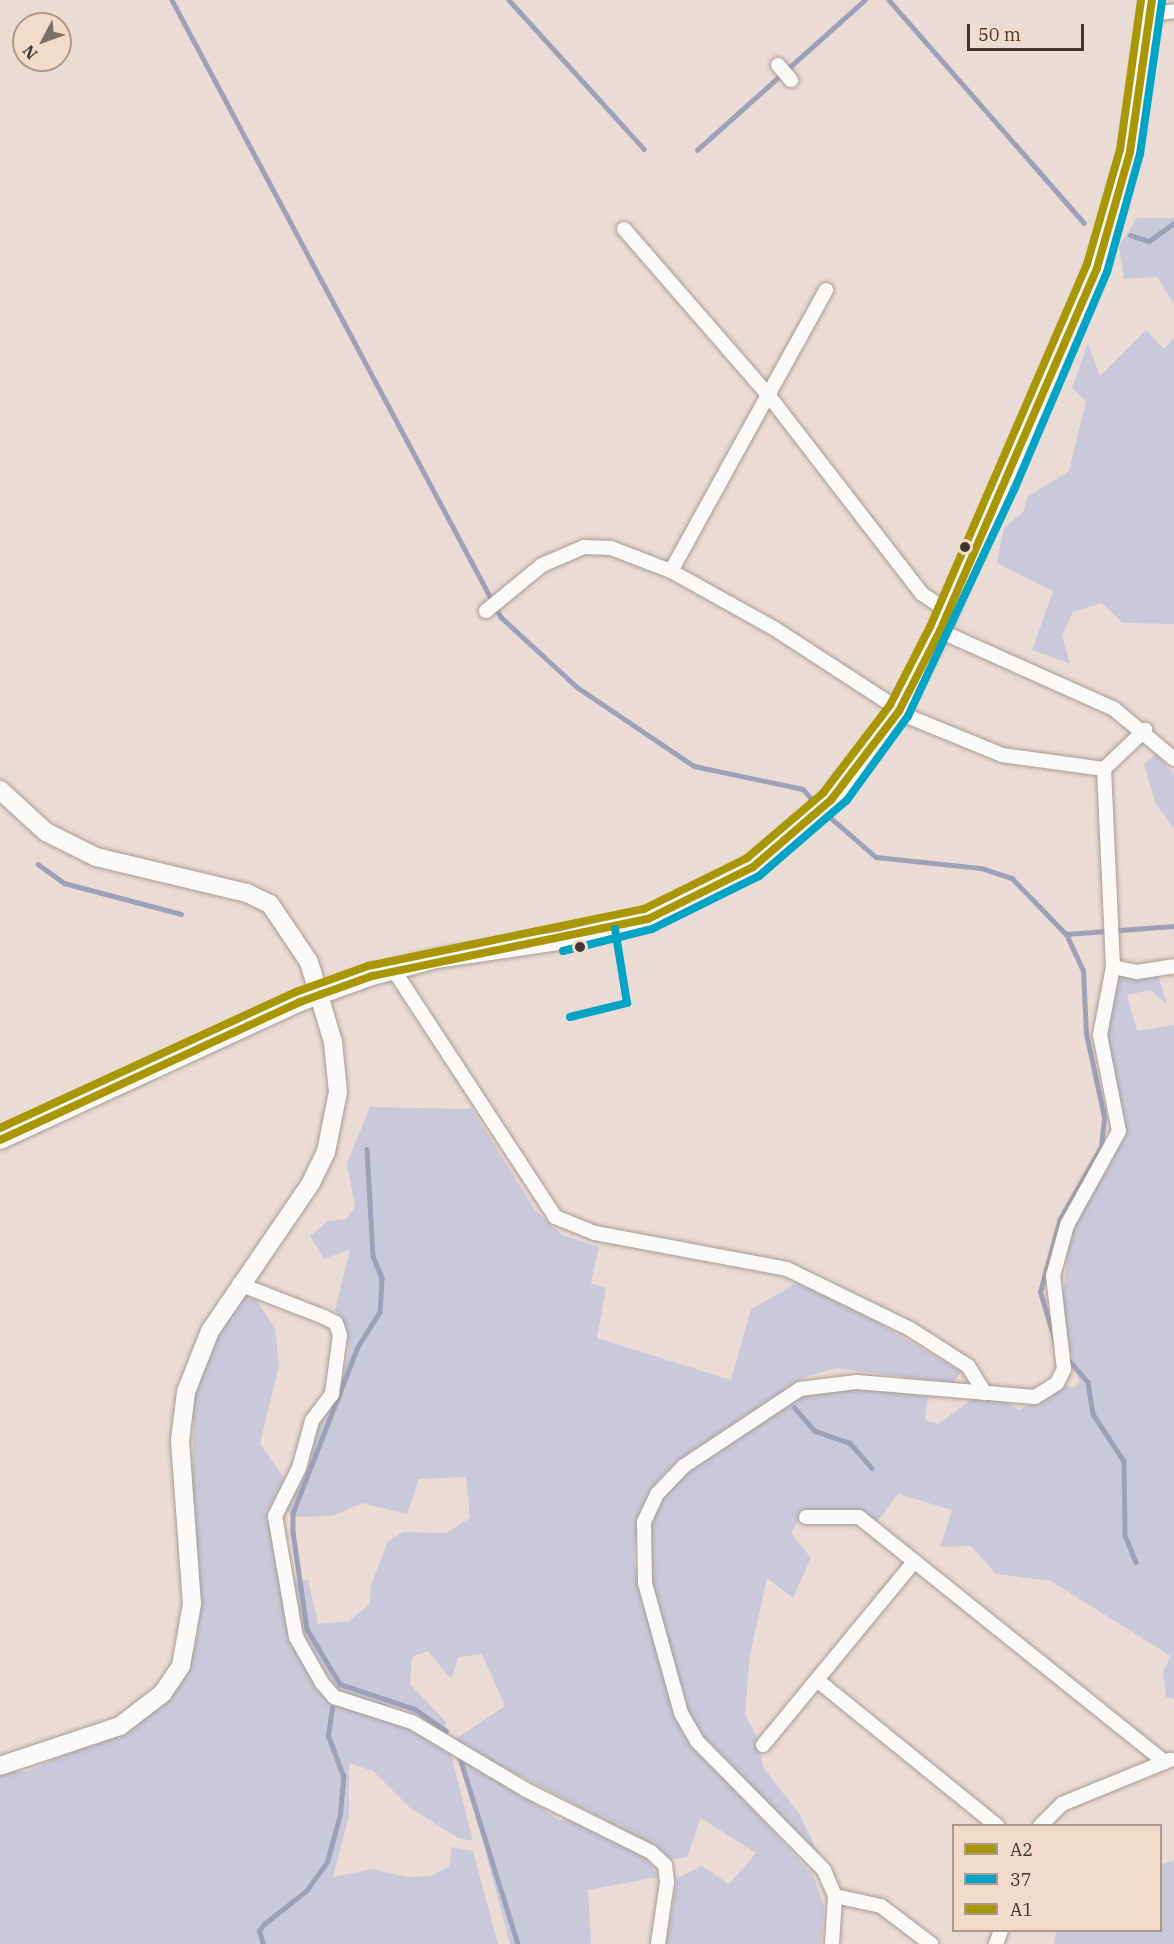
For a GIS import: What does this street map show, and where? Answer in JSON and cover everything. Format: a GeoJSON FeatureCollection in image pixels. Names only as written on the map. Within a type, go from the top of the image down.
{"type":"FeatureCollection","features":[{"type":"Feature","properties":{"kind":"main road"},"geometry":{"type":"LineString","coordinates":[[0,1140],[320,994],[393,969],[583,936],[648,919],[729,882],[814,817],[831,800],[899,711],[940,631],[1103,248],[1130,152],[1151,7]]}},
{"type":"Feature","properties":{"kind":"main road"},"geometry":{"type":"LineString","coordinates":[[0,790],[46,832],[96,857],[247,893],[270,904],[305,953],[320,994],[337,1070],[329,1142],[310,1183],[239,1284],[210,1330],[182,1415],[192,1604],[181,1666],[163,1693],[120,1726],[0,1766]]}},
{"type":"Feature","properties":{"kind":"street"},"geometry":{"type":"LineString","coordinates":[[1151,7],[1174,11]]}},
{"type":"Feature","properties":{"kind":"street"},"geometry":{"type":"LineString","coordinates":[[778,66],[791,80]]}},
{"type":"Feature","properties":{"kind":"street"},"geometry":{"type":"LineString","coordinates":[[624,229],[769,396],[922,594],[948,611]]}},
{"type":"Feature","properties":{"kind":"street"},"geometry":{"type":"LineString","coordinates":[[671,571],[826,290]]}},
{"type":"Feature","properties":{"kind":"street"},"geometry":{"type":"LineString","coordinates":[[493,606],[542,565],[584,547],[610,548],[671,571],[775,629],[899,711],[1002,755],[1104,769]]}},
{"type":"Feature","properties":{"kind":"street"},"geometry":{"type":"LineString","coordinates":[[940,631],[1068,686],[1145,730],[1172,755]]}},
{"type":"Feature","properties":{"kind":"street"},"geometry":{"type":"LineString","coordinates":[[832,1944],[835,1896],[824,1870],[698,1741],[681,1713],[645,1583],[644,1522],[657,1494],[684,1466],[800,1389],[857,1382],[985,1394],[1047,1394],[1064,1369],[1063,1346],[1052,1305],[1053,1276],[1067,1225],[1119,1131],[1100,1035],[1113,967],[1104,769],[1145,730]]}},
{"type":"Feature","properties":{"kind":"street"},"geometry":{"type":"LineString","coordinates":[[1113,967],[1137,972],[1174,966]]}},
{"type":"Feature","properties":{"kind":"street"},"geometry":{"type":"LineString","coordinates":[[393,969],[555,1217],[595,1233],[787,1269],[910,1329],[968,1366],[985,1394]]}},
{"type":"Feature","properties":{"kind":"street"},"geometry":{"type":"LineString","coordinates":[[239,1284],[336,1323],[342,1346],[332,1394],[312,1420],[299,1468],[275,1516],[296,1637],[322,1683],[334,1697],[412,1722],[526,1790],[651,1852],[665,1865],[667,1882],[658,1944]]}},
{"type":"Feature","properties":{"kind":"street"},"geometry":{"type":"LineString","coordinates":[[806,1517],[860,1517],[914,1562],[1170,1760]]}},
{"type":"Feature","properties":{"kind":"street"},"geometry":{"type":"LineString","coordinates":[[763,1745],[914,1562]]}},
{"type":"Feature","properties":{"kind":"street"},"geometry":{"type":"LineString","coordinates":[[817,1680],[995,1824]]}},
{"type":"Feature","properties":{"kind":"street"},"geometry":{"type":"LineString","coordinates":[[1042,1824],[1062,1804],[1170,1760]]}},
{"type":"Feature","properties":{"kind":"street"},"geometry":{"type":"LineString","coordinates":[[835,1896],[881,1906],[931,1944]]}},
{"type":"Feature","properties":{"kind":"shaded area"},"geometry":{"type":"Polygon","coordinates":[[[1137,218],[1174,218],[1174,304],[1157,277],[1124,279],[1119,246],[1137,218]]]}},
{"type":"Feature","properties":{"kind":"shaded area"},"geometry":{"type":"Polygon","coordinates":[[[1146,330],[1164,349],[1174,338],[1174,624],[1123,623],[1102,603],[1073,612],[1062,636],[1070,664],[1032,650],[1053,591],[997,563],[1004,528],[1024,511],[1027,497],[1069,471],[1086,401],[1072,388],[1088,343],[1100,376],[1146,330]]]}},
{"type":"Feature","properties":{"kind":"shaded area"},"geometry":{"type":"Polygon","coordinates":[[[1156,754],[1174,775],[1174,829],[1155,802],[1144,764],[1156,754]]]}},
{"type":"Feature","properties":{"kind":"shaded area"},"geometry":{"type":"Polygon","coordinates":[[[1115,972],[1158,975],[1167,1004],[1150,990],[1127,995],[1137,1031],[1174,1025],[1174,1699],[1166,1697],[1163,1671],[1171,1656],[1051,1581],[996,1574],[971,1546],[940,1547],[952,1510],[898,1494],[877,1522],[857,1513],[804,1512],[791,1533],[811,1558],[793,1598],[767,1578],[750,1655],[745,1714],[758,1739],[763,1767],[800,1815],[823,1863],[704,1741],[687,1714],[651,1590],[646,1524],[660,1495],[687,1469],[801,1393],[822,1387],[929,1392],[925,1420],[938,1424],[977,1396],[1003,1400],[1019,1410],[1054,1393],[1062,1384],[1074,1388],[1079,1382],[1056,1298],[1064,1289],[1070,1228],[1112,1162],[1124,1122],[1106,1035],[1115,972]]]}},
{"type":"Feature","properties":{"kind":"shaded area"},"geometry":{"type":"Polygon","coordinates":[[[370,1107],[472,1109],[535,1210],[562,1235],[599,1247],[591,1283],[606,1288],[597,1338],[731,1380],[751,1309],[797,1283],[853,1308],[961,1372],[953,1383],[836,1368],[805,1377],[676,1462],[656,1483],[638,1519],[634,1561],[682,1733],[813,1875],[824,1907],[821,1944],[666,1944],[677,1878],[702,1866],[729,1884],[756,1853],[701,1818],[687,1857],[670,1860],[602,1818],[453,1741],[505,1706],[482,1654],[459,1657],[451,1679],[428,1651],[412,1657],[410,1684],[447,1723],[441,1731],[404,1709],[350,1698],[335,1687],[304,1637],[294,1581],[308,1580],[318,1624],[349,1621],[369,1605],[371,1585],[388,1541],[403,1532],[446,1533],[470,1518],[466,1477],[419,1479],[407,1514],[362,1503],[332,1516],[298,1517],[281,1508],[317,1425],[337,1397],[349,1353],[347,1330],[335,1310],[350,1249],[324,1259],[310,1236],[328,1221],[346,1219],[355,1207],[347,1163],[370,1107]]]}},
{"type":"Feature","properties":{"kind":"shaded area"},"geometry":{"type":"Polygon","coordinates":[[[240,1293],[257,1301],[275,1328],[279,1365],[260,1444],[285,1479],[268,1510],[281,1583],[317,1686],[418,1731],[451,1754],[473,1841],[458,1838],[410,1808],[373,1771],[349,1763],[349,1816],[333,1877],[372,1869],[407,1877],[431,1876],[449,1866],[452,1847],[473,1851],[498,1944],[0,1944],[0,1773],[28,1771],[82,1748],[169,1697],[191,1662],[199,1630],[192,1490],[194,1398],[203,1365],[240,1293]]]}},
{"type":"Feature","properties":{"kind":"shaded area"},"geometry":{"type":"Polygon","coordinates":[[[459,1753],[559,1820],[579,1819],[642,1851],[658,1877],[588,1890],[591,1944],[510,1944],[459,1753]]]}},
{"type":"Feature","properties":{"kind":"shaded area"},"geometry":{"type":"Polygon","coordinates":[[[1174,1860],[1174,1944],[1054,1944],[1056,1932],[1162,1932],[1162,1865],[1174,1860]]]}},
{"type":"Feature","properties":{"kind":"waterway"},"geometry":{"type":"LineString","coordinates":[[172,0],[501,617],[577,687],[694,766],[803,789],[818,806]]}},
{"type":"Feature","properties":{"kind":"waterway"},"geometry":{"type":"LineString","coordinates":[[509,0],[644,149]]}},
{"type":"Feature","properties":{"kind":"waterway"},"geometry":{"type":"LineString","coordinates":[[697,150],[865,0]]}},
{"type":"Feature","properties":{"kind":"waterway"},"geometry":{"type":"LineString","coordinates":[[889,0],[1084,223]]}},
{"type":"Feature","properties":{"kind":"waterway"},"geometry":{"type":"LineString","coordinates":[[1130,235],[1149,241],[1174,223]]}},
{"type":"Feature","properties":{"kind":"waterway"},"geometry":{"type":"LineString","coordinates":[[824,812],[876,857],[981,868],[1012,878],[1066,934],[1174,926]]}},
{"type":"Feature","properties":{"kind":"waterway"},"geometry":{"type":"LineString","coordinates":[[38,864],[64,883],[181,914]]}},
{"type":"Feature","properties":{"kind":"waterway"},"geometry":{"type":"LineString","coordinates":[[1058,1351],[1040,1292],[1060,1219],[1101,1147],[1104,1117],[1086,1034],[1083,971],[1066,934]]}},
{"type":"Feature","properties":{"kind":"waterway"},"geometry":{"type":"LineString","coordinates":[[367,1149],[373,1256],[382,1278],[380,1312],[358,1347],[293,1514],[293,1532],[307,1629],[340,1684],[415,1709],[446,1731]]}},
{"type":"Feature","properties":{"kind":"waterway"},"geometry":{"type":"LineString","coordinates":[[1067,1358],[1088,1382],[1093,1414],[1124,1461],[1125,1535],[1136,1562]]}},
{"type":"Feature","properties":{"kind":"waterway"},"geometry":{"type":"LineString","coordinates":[[794,1407],[815,1431],[850,1443],[872,1468]]}},
{"type":"Feature","properties":{"kind":"waterway"},"geometry":{"type":"LineString","coordinates":[[263,1944],[259,1931],[264,1924],[306,1891],[327,1862],[340,1814],[343,1776],[328,1736],[332,1708]]}},
{"type":"Feature","properties":{"kind":"waterway"},"geometry":{"type":"LineString","coordinates":[[460,1758],[518,1944]]}},
{"type":"Feature","properties":{"kind":"transit line","name":"A1"},"geometry":{"type":"LineString","coordinates":[[0,1128],[296,992],[368,966],[644,909],[747,858],[823,793],[890,705],[930,627],[1087,264],[1120,150],[1141,0]]}},
{"type":"Feature","properties":{"kind":"transit line","name":"A2"},"geometry":{"type":"LineString","coordinates":[[0,1140],[300,1002],[372,976],[648,919],[753,867],[831,800],[899,711],[940,631],[1097,268],[1130,152],[1152,0]]}},
{"type":"Feature","properties":{"kind":"transit line","name":"37"},"geometry":{"type":"LineString","coordinates":[[563,951],[652,929],[759,876],[847,800],[908,716],[1014,490],[1107,272],[1140,154],[1162,2]]}},
{"type":"Feature","properties":{"kind":"transit line","name":"37"},"geometry":{"type":"LineString","coordinates":[[570,1017],[627,1003],[615,929]]}}]}
